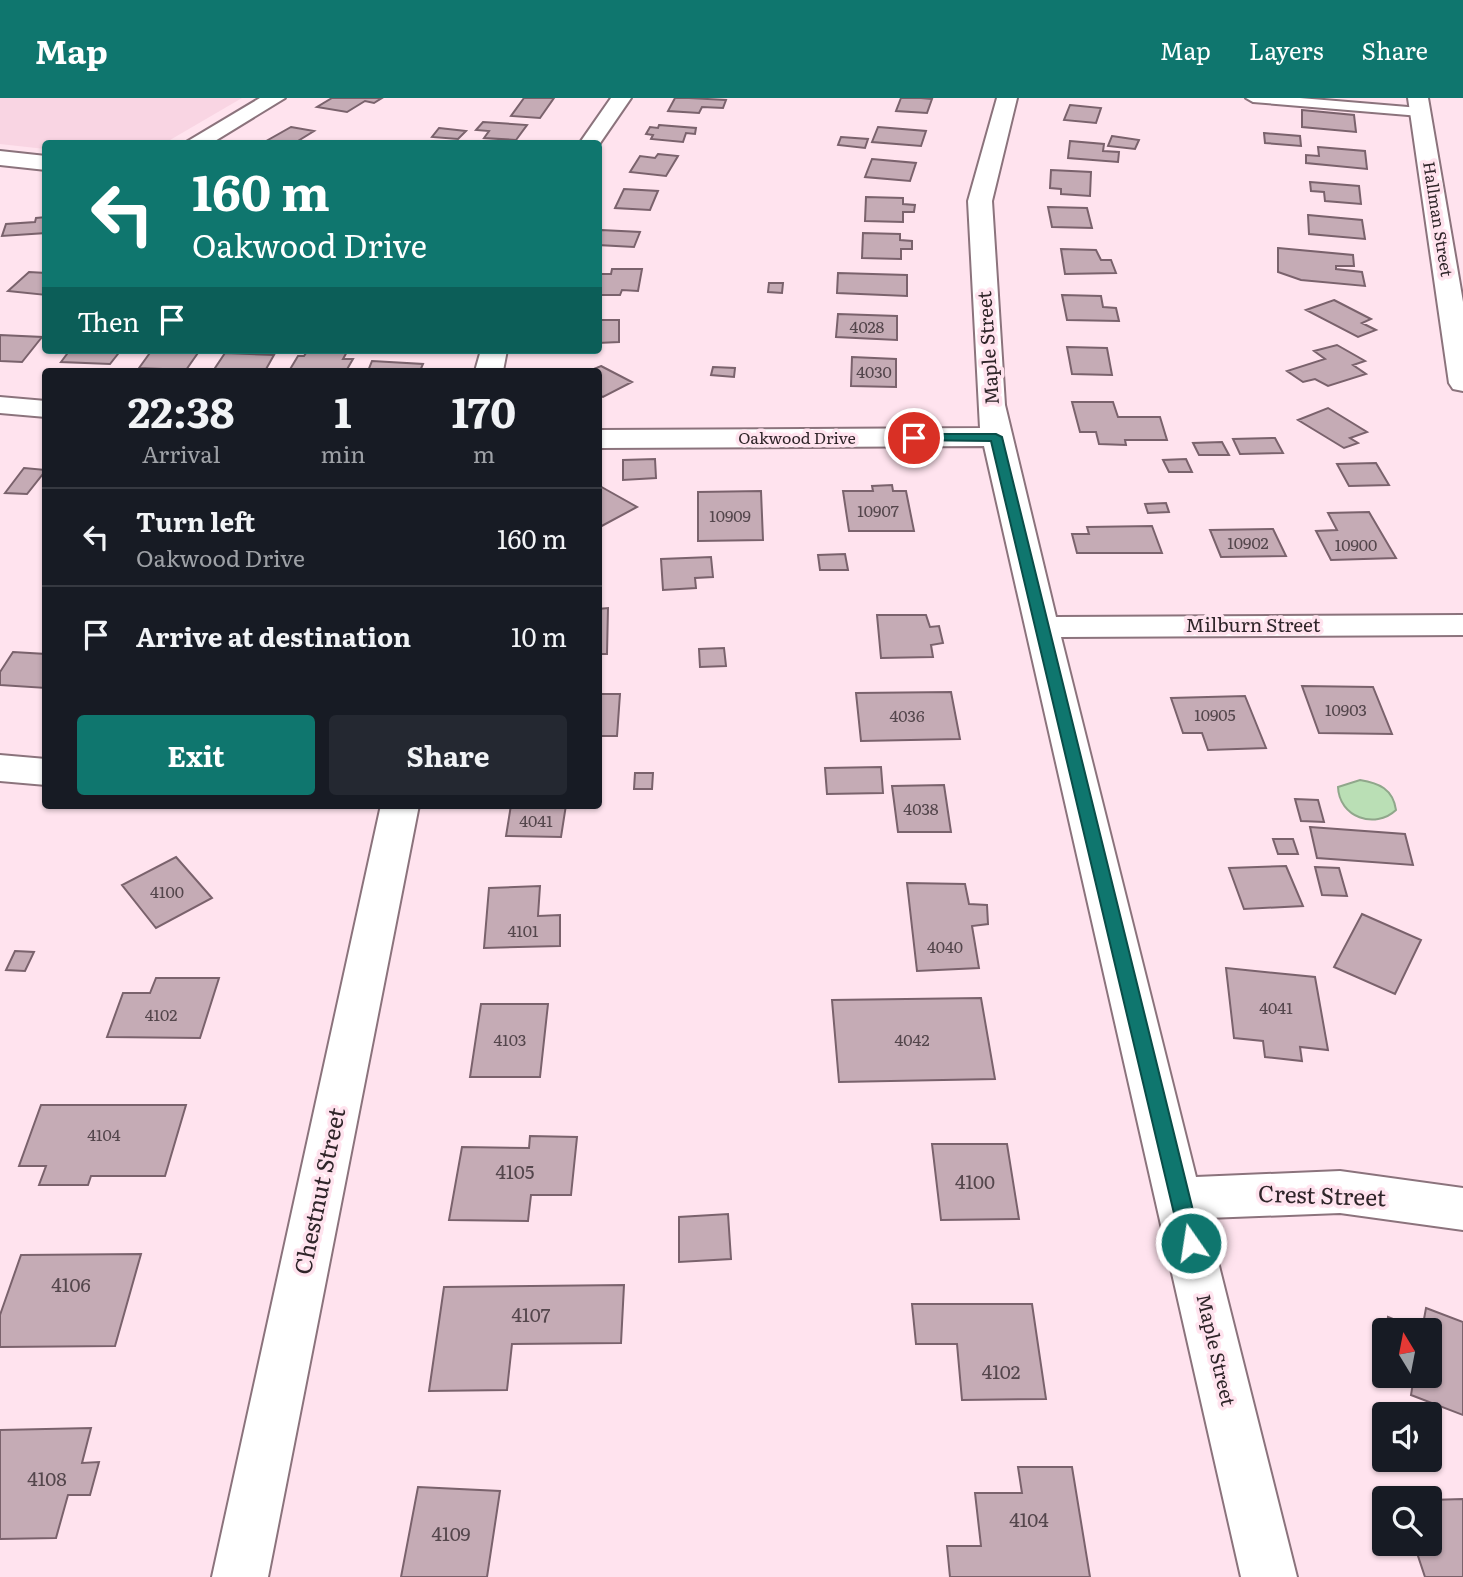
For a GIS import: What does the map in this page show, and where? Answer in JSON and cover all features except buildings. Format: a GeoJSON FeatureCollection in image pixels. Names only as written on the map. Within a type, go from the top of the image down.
{"type":"FeatureCollection","features":[{"type":"Feature","properties":{"kind":"street"},"geometry":{"type":"LineString","coordinates":[[200,140],[275,98]]}},
{"type":"Feature","properties":{"kind":"street"},"geometry":{"type":"LineString","coordinates":[[592,140],[621,98]]}},
{"type":"Feature","properties":{"kind":"street","name":"Maple Street"},"geometry":{"type":"LineString","coordinates":[[1007,98],[983,180],[980,201],[991,405],[996,437],[1181,1198],[1269,1577]]}},
{"type":"Feature","properties":{"kind":"street","name":"Hallman Street"},"geometry":{"type":"LineString","coordinates":[[1419,105],[1463,383]]}},
{"type":"Feature","properties":{"kind":"street"},"geometry":{"type":"LineString","coordinates":[[0,158],[42,163]]}},
{"type":"Feature","properties":{"kind":"street"},"geometry":{"type":"LineString","coordinates":[[0,405],[42,409]]}},
{"type":"Feature","properties":{"kind":"street","name":"Oakwood Drive"},"geometry":{"type":"LineString","coordinates":[[602,439],[996,437]]}},
{"type":"Feature","properties":{"kind":"street","name":"Milburn Street"},"geometry":{"type":"LineString","coordinates":[[1044,627],[1463,625]]}},
{"type":"Feature","properties":{"kind":"street"},"geometry":{"type":"LineString","coordinates":[[0,768],[42,772]]}},
{"type":"Feature","properties":{"kind":"street","name":"Chestnut Street"},"geometry":{"type":"LineString","coordinates":[[240,1577],[399,809]]}},
{"type":"Feature","properties":{"kind":"street","name":"Crest Street"},"geometry":{"type":"LineString","coordinates":[[1181,1198],[1340,1192],[1422,1201],[1463,1209]]}},
{"type":"Feature","properties":{"kind":"lane"},"geometry":{"type":"LineString","coordinates":[[1253,98],[1419,105]]}},
{"type":"Feature","properties":{"kind":"shaded area"},"geometry":{"type":"Polygon","coordinates":[[[0,98],[242,98],[170,140],[42,140],[42,149],[0,144],[0,98]]]}},
{"type":"Feature","properties":{"kind":"shaded area"},"geometry":{"type":"Polygon","coordinates":[[[1360,780],[1384,788],[1392,797],[1396,810],[1378,819],[1359,817],[1351,813],[1340,797],[1338,787],[1360,780]]]}},
{"type":"Feature","properties":{"kind":"route"},"geometry":{"type":"LineString","coordinates":[[914,438],[996,437],[1191,1243]]}}]}
